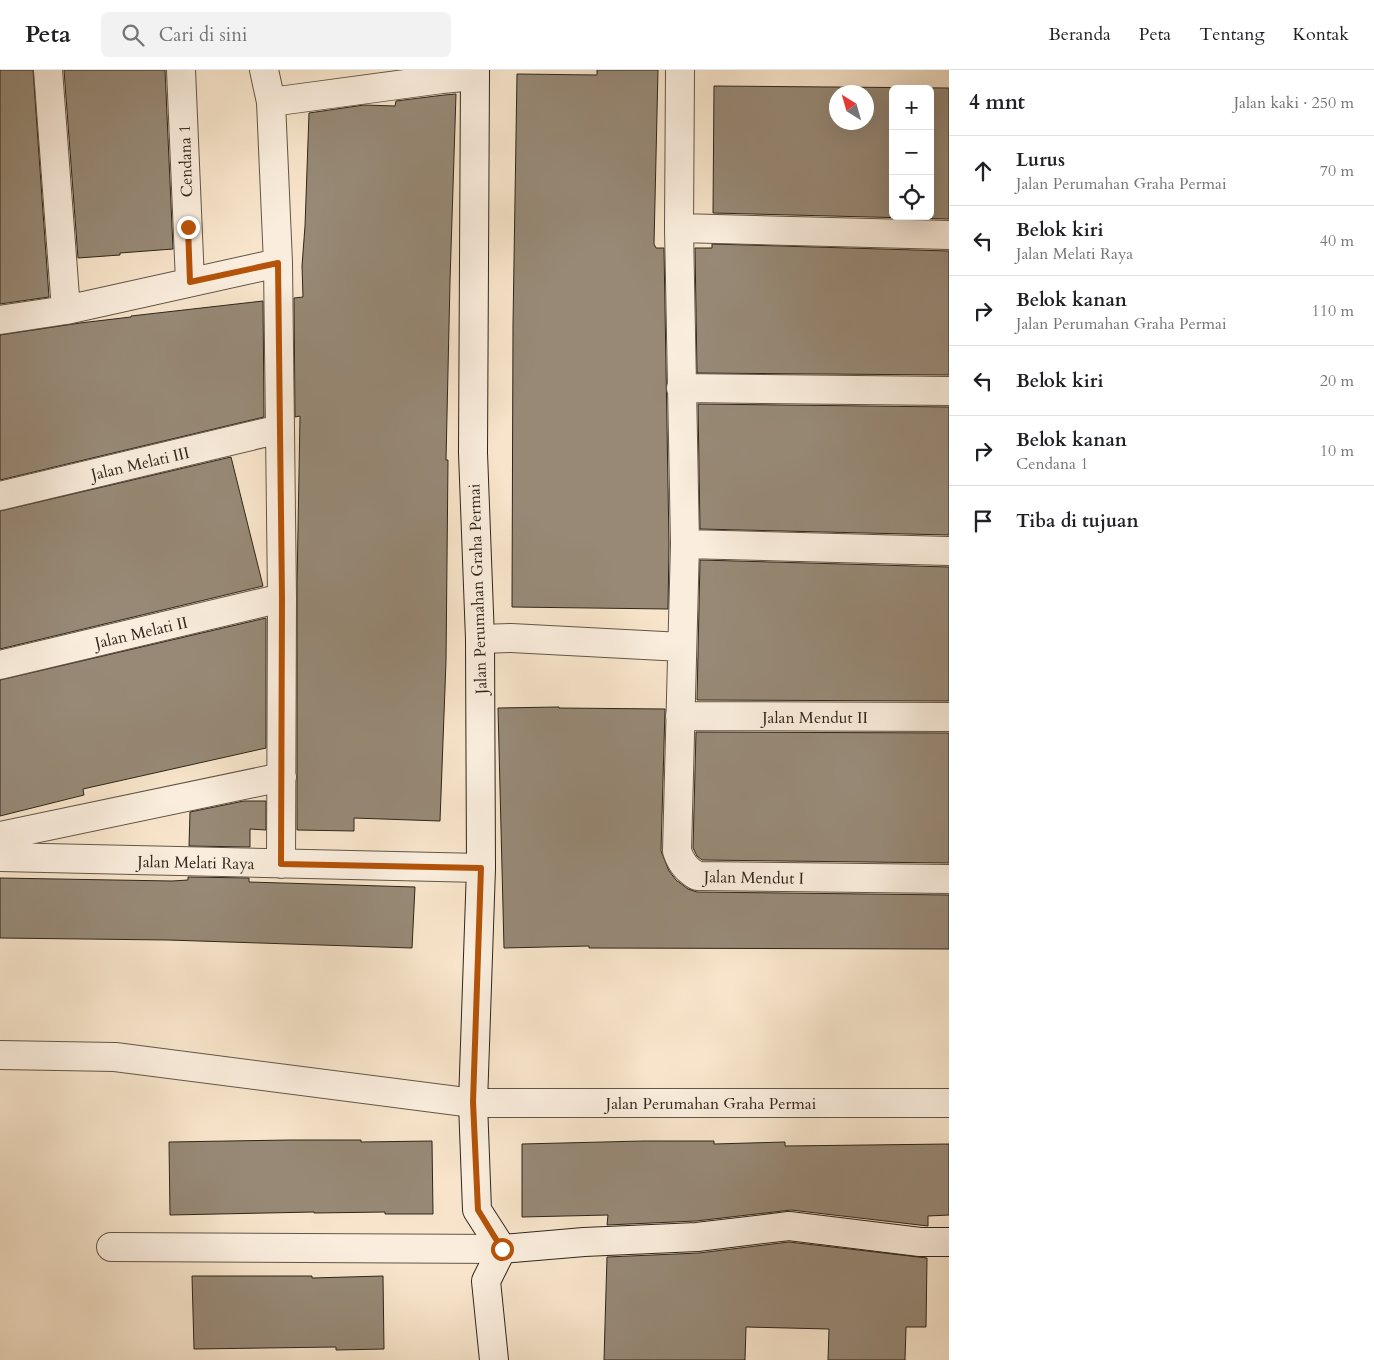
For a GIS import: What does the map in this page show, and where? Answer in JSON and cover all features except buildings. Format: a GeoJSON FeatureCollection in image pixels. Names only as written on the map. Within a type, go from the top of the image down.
{"type":"FeatureCollection","features":[{"type":"Feature","properties":{"kind":"street"},"geometry":{"type":"LineString","coordinates":[[48,70],[66,310]]}},
{"type":"Feature","properties":{"kind":"street","name":"Cendana 1"},"geometry":{"type":"LineString","coordinates":[[181,70],[190,282]]}},
{"type":"Feature","properties":{"kind":"street"},"geometry":{"type":"LineString","coordinates":[[264,70],[271,102],[278,263],[282,598],[281,864]]}},
{"type":"Feature","properties":{"kind":"street","name":"Jalan Mendut I"},"geometry":{"type":"LineString","coordinates":[[680,70],[681,388],[686,544],[677,850],[683,865],[697,876],[949,879]]}},
{"type":"Feature","properties":{"kind":"street","name":"Jalan Perumahan Graha Permai"},"geometry":{"type":"LineString","coordinates":[[271,102],[468,73],[473,453],[480,639],[481,868],[473,1102],[478,1210],[502,1249]]}},
{"type":"Feature","properties":{"kind":"street"},"geometry":{"type":"LineString","coordinates":[[679,228],[949,235]]}},
{"type":"Feature","properties":{"kind":"street"},"geometry":{"type":"LineString","coordinates":[[0,320],[66,310],[278,263]]}},
{"type":"Feature","properties":{"kind":"street"},"geometry":{"type":"LineString","coordinates":[[681,388],[949,391]]}},
{"type":"Feature","properties":{"kind":"street","name":"Jalan Melati III"},"geometry":{"type":"LineString","coordinates":[[0,496],[280,429]]}},
{"type":"Feature","properties":{"kind":"street"},"geometry":{"type":"LineString","coordinates":[[686,544],[949,551]]}},
{"type":"Feature","properties":{"kind":"street","name":"Jalan Melati II"},"geometry":{"type":"LineString","coordinates":[[0,666],[282,598]]}},
{"type":"Feature","properties":{"kind":"street"},"geometry":{"type":"LineString","coordinates":[[480,639],[511,638],[682,647]]}},
{"type":"Feature","properties":{"kind":"street","name":"Jalan Mendut II"},"geometry":{"type":"LineString","coordinates":[[680,716],[949,717]]}},
{"type":"Feature","properties":{"kind":"street"},"geometry":{"type":"LineString","coordinates":[[0,836],[282,776]]}},
{"type":"Feature","properties":{"kind":"street","name":"Jalan Melati Raya"},"geometry":{"type":"LineString","coordinates":[[0,858],[481,868]]}},
{"type":"Feature","properties":{"kind":"street"},"geometry":{"type":"LineString","coordinates":[[0,1055],[115,1057],[473,1102]]}},
{"type":"Feature","properties":{"kind":"street","name":"Jalan Perumahan Graha Permai"},"geometry":{"type":"LineString","coordinates":[[473,1102],[949,1103]]}},
{"type":"Feature","properties":{"kind":"street"},"geometry":{"type":"LineString","coordinates":[[111,1247],[502,1249],[584,1242],[697,1237],[789,1226],[920,1242],[949,1242]]}},
{"type":"Feature","properties":{"kind":"street"},"geometry":{"type":"LineString","coordinates":[[494,1360],[486,1281],[502,1249]]}},
{"type":"Feature","properties":{"kind":"route"},"geometry":{"type":"LineString","coordinates":[[188,227],[190,282],[278,263],[282,598],[281,864],[481,868],[473,1102],[478,1210],[502,1249]]}}]}
